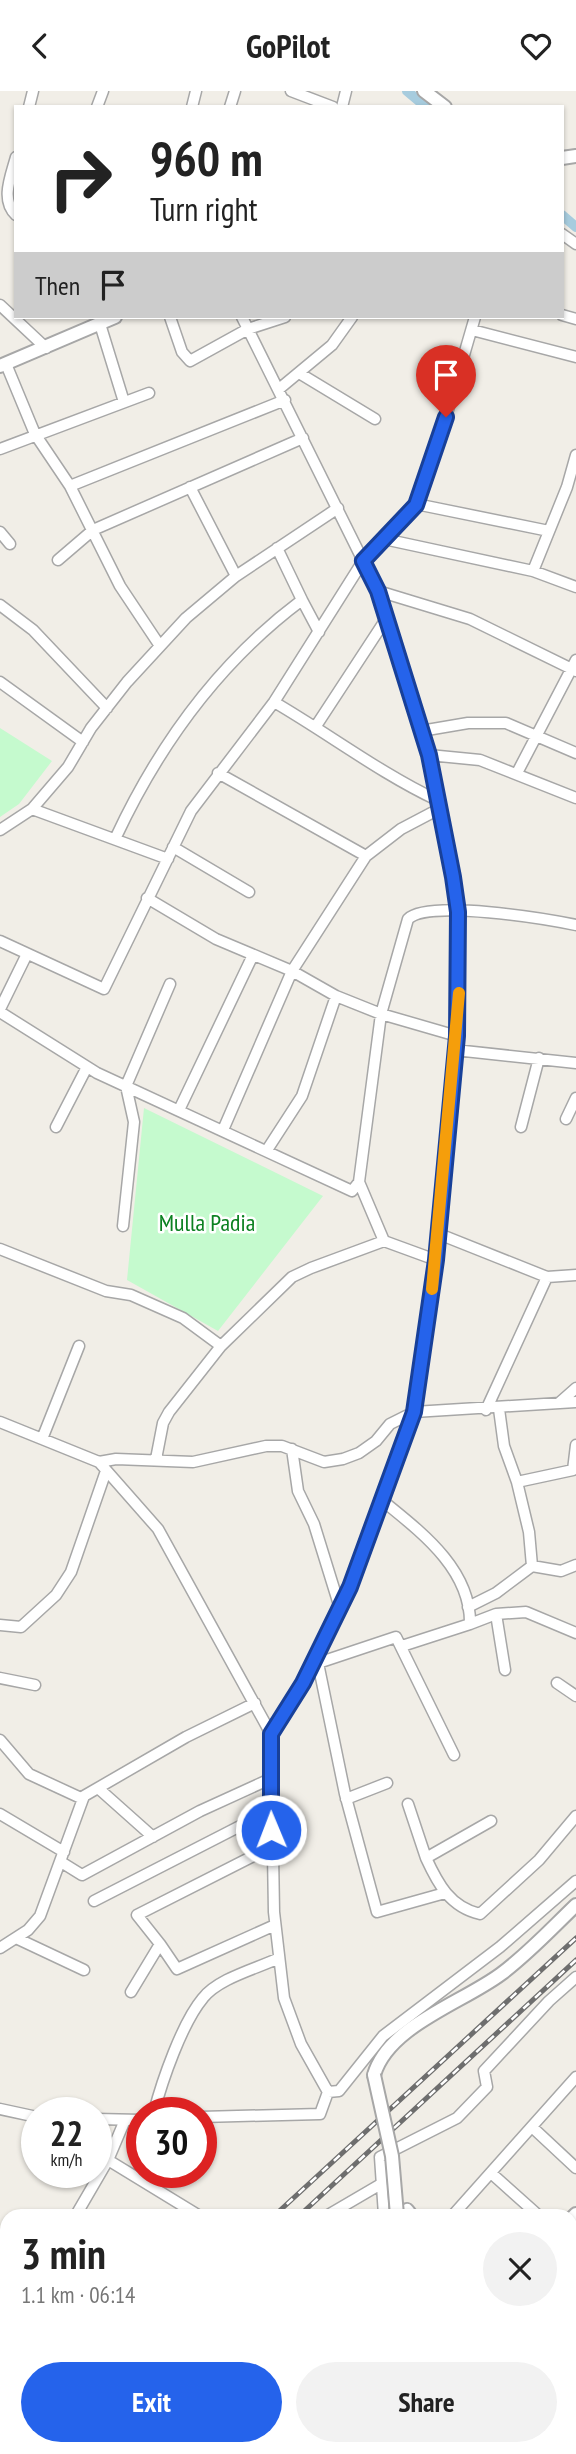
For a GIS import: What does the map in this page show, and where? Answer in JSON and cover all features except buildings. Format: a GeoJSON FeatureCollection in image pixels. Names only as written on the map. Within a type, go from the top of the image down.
{"type":"FeatureCollection","features":[{"type":"Feature","properties":{"kind":"street"},"geometry":{"type":"LineString","coordinates":[[290,91],[328,105]]}},
{"type":"Feature","properties":{"kind":"street"},"geometry":{"type":"LineString","coordinates":[[424,91],[442,105]]}},
{"type":"Feature","properties":{"kind":"street"},"geometry":{"type":"LineString","coordinates":[[3,207],[14,165]]}},
{"type":"Feature","properties":{"kind":"street"},"geometry":{"type":"LineString","coordinates":[[0,305],[14,318]]}},
{"type":"Feature","properties":{"kind":"street"},"geometry":{"type":"LineString","coordinates":[[15,319],[47,348]]}},
{"type":"Feature","properties":{"kind":"street"},"geometry":{"type":"LineString","coordinates":[[111,319],[3,365],[35,434],[70,486],[120,586],[160,646]]}},
{"type":"Feature","properties":{"kind":"street"},"geometry":{"type":"LineString","coordinates":[[171,319],[182,352],[190,361],[248,329],[279,319]]}},
{"type":"Feature","properties":{"kind":"street"},"geometry":{"type":"LineString","coordinates":[[243,319],[378,591],[429,755],[458,912],[456,1050],[436,1260],[414,1412],[383,1501],[340,1608],[315,1664],[271,1734]]}},
{"type":"Feature","properties":{"kind":"street"},"geometry":{"type":"LineString","coordinates":[[279,389],[332,345],[351,319]]}},
{"type":"Feature","properties":{"kind":"street"},"geometry":{"type":"LineString","coordinates":[[0,941],[104,989],[191,811],[218,772],[274,702],[363,561],[416,505],[446,417],[475,319]]}},
{"type":"Feature","properties":{"kind":"street"},"geometry":{"type":"LineString","coordinates":[[100,324],[124,402]]}},
{"type":"Feature","properties":{"kind":"street"},"geometry":{"type":"LineString","coordinates":[[472,330],[576,357]]}},
{"type":"Feature","properties":{"kind":"street"},"geometry":{"type":"LineString","coordinates":[[299,373],[375,419]]}},
{"type":"Feature","properties":{"kind":"street"},"geometry":{"type":"LineString","coordinates":[[0,449],[149,393]]}},
{"type":"Feature","properties":{"kind":"street"},"geometry":{"type":"LineString","coordinates":[[70,486],[285,400]]}},
{"type":"Feature","properties":{"kind":"street"},"geometry":{"type":"LineString","coordinates":[[58,560],[93,530],[303,437]]}},
{"type":"Feature","properties":{"kind":"street"},"geometry":{"type":"LineString","coordinates":[[533,571],[576,456]]}},
{"type":"Feature","properties":{"kind":"street"},"geometry":{"type":"LineString","coordinates":[[190,487],[236,576]]}},
{"type":"Feature","properties":{"kind":"street"},"geometry":{"type":"LineString","coordinates":[[416,505],[549,531]]}},
{"type":"Feature","properties":{"kind":"street"},"geometry":{"type":"LineString","coordinates":[[0,830],[32,809],[68,767],[107,708],[201,603],[236,576],[338,508]]}},
{"type":"Feature","properties":{"kind":"street"},"geometry":{"type":"LineString","coordinates":[[0,532],[10,544]]}},
{"type":"Feature","properties":{"kind":"street"},"geometry":{"type":"LineString","coordinates":[[384,539],[533,571],[576,587]]}},
{"type":"Feature","properties":{"kind":"street"},"geometry":{"type":"LineString","coordinates":[[277,548],[319,632]]}},
{"type":"Feature","properties":{"kind":"street"},"geometry":{"type":"LineString","coordinates":[[378,591],[470,619],[575,667],[517,773]]}},
{"type":"Feature","properties":{"kind":"street"},"geometry":{"type":"LineString","coordinates":[[116,837],[149,771],[186,715],[233,662],[302,600]]}},
{"type":"Feature","properties":{"kind":"street"},"geometry":{"type":"LineString","coordinates":[[0,604],[33,630],[107,708]]}},
{"type":"Feature","properties":{"kind":"street"},"geometry":{"type":"LineString","coordinates":[[316,726],[386,619]]}},
{"type":"Feature","properties":{"kind":"street"},"geometry":{"type":"LineString","coordinates":[[0,682],[83,742]]}},
{"type":"Feature","properties":{"kind":"street"},"geometry":{"type":"LineString","coordinates":[[274,702],[438,805]]}},
{"type":"Feature","properties":{"kind":"street"},"geometry":{"type":"LineString","coordinates":[[421,731],[491,722],[506,723],[576,753]]}},
{"type":"Feature","properties":{"kind":"street"},"geometry":{"type":"LineString","coordinates":[[429,755],[480,760],[576,798]]}},
{"type":"Feature","properties":{"kind":"street"},"geometry":{"type":"LineString","coordinates":[[218,772],[366,856]]}},
{"type":"Feature","properties":{"kind":"street"},"geometry":{"type":"LineString","coordinates":[[223,1130],[292,971],[366,856],[438,805]]}},
{"type":"Feature","properties":{"kind":"street"},"geometry":{"type":"LineString","coordinates":[[32,809],[116,837],[168,859]]}},
{"type":"Feature","properties":{"kind":"street"},"geometry":{"type":"LineString","coordinates":[[173,847],[249,893]]}},
{"type":"Feature","properties":{"kind":"street"},"geometry":{"type":"LineString","coordinates":[[147,898],[216,939],[292,971],[336,996],[381,1014],[457,1036]]}},
{"type":"Feature","properties":{"kind":"street"},"geometry":{"type":"LineString","coordinates":[[27,954],[0,1011],[87,1067],[267,1150],[344,1189],[356,1189],[381,1014],[408,919],[421,912],[458,912],[532,916],[576,925]]}},
{"type":"Feature","properties":{"kind":"street"},"geometry":{"type":"LineString","coordinates":[[179,1110],[253,955]]}},
{"type":"Feature","properties":{"kind":"street"},"geometry":{"type":"LineString","coordinates":[[123,1226],[134,1122],[127,1086],[170,984]]}},
{"type":"Feature","properties":{"kind":"street"},"geometry":{"type":"LineString","coordinates":[[267,1150],[302,1096],[336,996]]}},
{"type":"Feature","properties":{"kind":"street"},"geometry":{"type":"LineString","coordinates":[[456,1050],[576,1063]]}},
{"type":"Feature","properties":{"kind":"street"},"geometry":{"type":"LineString","coordinates":[[521,1127],[540,1058]]}},
{"type":"Feature","properties":{"kind":"street"},"geometry":{"type":"LineString","coordinates":[[56,1127],[87,1067]]}},
{"type":"Feature","properties":{"kind":"street"},"geometry":{"type":"LineString","coordinates":[[566,1119],[576,1098]]}},
{"type":"Feature","properties":{"kind":"street"},"geometry":{"type":"LineString","coordinates":[[359,1182],[384,1241]]}},
{"type":"Feature","properties":{"kind":"street"},"geometry":{"type":"LineString","coordinates":[[439,1234],[547,1277],[576,1275]]}},
{"type":"Feature","properties":{"kind":"street"},"geometry":{"type":"LineString","coordinates":[[156,1459],[163,1423],[169,1412],[221,1346],[292,1277],[384,1241],[436,1260]]}},
{"type":"Feature","properties":{"kind":"street"},"geometry":{"type":"LineString","coordinates":[[0,1249],[106,1291],[131,1295],[183,1318],[221,1346]]}},
{"type":"Feature","properties":{"kind":"street"},"geometry":{"type":"LineString","coordinates":[[486,1410],[547,1277]]}},
{"type":"Feature","properties":{"kind":"street"},"geometry":{"type":"LineString","coordinates":[[42,1439],[79,1346]]}},
{"type":"Feature","properties":{"kind":"street"},"geometry":{"type":"LineString","coordinates":[[559,1403],[576,1388]]}},
{"type":"Feature","properties":{"kind":"street"},"geometry":{"type":"LineString","coordinates":[[0,1422],[99,1462],[156,1459],[193,1462],[266,1446],[292,1449],[324,1462],[359,1453],[376,1441],[390,1424],[414,1412],[486,1410],[576,1402]]}},
{"type":"Feature","properties":{"kind":"street"},"geometry":{"type":"LineString","coordinates":[[499,1409],[504,1446],[517,1482],[529,1532],[532,1566]]}},
{"type":"Feature","properties":{"kind":"street"},"geometry":{"type":"LineString","coordinates":[[517,1482],[573,1470],[576,1445]]}},
{"type":"Feature","properties":{"kind":"street"},"geometry":{"type":"LineString","coordinates":[[292,1449],[298,1491],[314,1524],[340,1608]]}},
{"type":"Feature","properties":{"kind":"street"},"geometry":{"type":"LineString","coordinates":[[99,1462],[158,1529],[271,1734],[271,1847],[275,1924],[284,1997],[301,2044],[328,2092],[320,2114],[217,2117]]}},
{"type":"Feature","properties":{"kind":"street"},"geometry":{"type":"LineString","coordinates":[[0,1625],[21,1627],[56,1595],[79,1555],[106,1471]]}},
{"type":"Feature","properties":{"kind":"street"},"geometry":{"type":"LineString","coordinates":[[383,1501],[429,1538],[461,1583],[470,1624]]}},
{"type":"Feature","properties":{"kind":"street"},"geometry":{"type":"LineString","coordinates":[[468,1607],[496,1593],[532,1566],[561,1571],[576,1565]]}},
{"type":"Feature","properties":{"kind":"street"},"geometry":{"type":"LineString","coordinates":[[402,1646],[496,1614],[526,1612],[576,1633]]}},
{"type":"Feature","properties":{"kind":"street"},"geometry":{"type":"LineString","coordinates":[[496,1614],[505,1670]]}},
{"type":"Feature","properties":{"kind":"street"},"geometry":{"type":"LineString","coordinates":[[315,1664],[396,1637],[454,1755]]}},
{"type":"Feature","properties":{"kind":"street"},"geometry":{"type":"LineString","coordinates":[[315,1664],[346,1799],[377,1912],[445,1892]]}},
{"type":"Feature","properties":{"kind":"street"},"geometry":{"type":"LineString","coordinates":[[0,1678],[36,1685]]}},
{"type":"Feature","properties":{"kind":"street"},"geometry":{"type":"LineString","coordinates":[[557,1683],[576,1696]]}},
{"type":"Feature","properties":{"kind":"street"},"geometry":{"type":"LineString","coordinates":[[0,1948],[28,1930],[40,1916],[83,1799],[97,1788],[186,1737],[255,1703]]}},
{"type":"Feature","properties":{"kind":"street"},"geometry":{"type":"LineString","coordinates":[[0,1740],[29,1773],[83,1799]]}},
{"type":"Feature","properties":{"kind":"street"},"geometry":{"type":"LineString","coordinates":[[0,1814],[62,1857],[82,1875],[270,1779]]}},
{"type":"Feature","properties":{"kind":"street"},"geometry":{"type":"LineString","coordinates":[[346,1799],[387,1783]]}},
{"type":"Feature","properties":{"kind":"street"},"geometry":{"type":"LineString","coordinates":[[97,1788],[153,1837]]}},
{"type":"Feature","properties":{"kind":"street"},"geometry":{"type":"LineString","coordinates":[[408,1804],[439,1887],[464,1910],[480,1914],[539,1860],[576,1816]]}},
{"type":"Feature","properties":{"kind":"street"},"geometry":{"type":"LineString","coordinates":[[94,1901],[248,1822],[271,1813]]}},
{"type":"Feature","properties":{"kind":"street"},"geometry":{"type":"LineString","coordinates":[[426,1858],[491,1821]]}},
{"type":"Feature","properties":{"kind":"street"},"geometry":{"type":"LineString","coordinates":[[271,1847],[137,1915],[177,1969],[275,1924]]}},
{"type":"Feature","properties":{"kind":"street"},"geometry":{"type":"LineString","coordinates":[[328,2092],[339,2091],[383,2036],[500,1947],[576,1881]]}},
{"type":"Feature","properties":{"kind":"street"},"geometry":{"type":"LineString","coordinates":[[527,1952],[576,1898]]}},
{"type":"Feature","properties":{"kind":"street"},"geometry":{"type":"LineString","coordinates":[[396,2209],[392,2156],[373,2075],[377,2063],[383,2053],[415,2027],[502,1974],[576,1906]]}},
{"type":"Feature","properties":{"kind":"street"},"geometry":{"type":"LineString","coordinates":[[16,1938],[84,1970]]}},
{"type":"Feature","properties":{"kind":"street"},"geometry":{"type":"LineString","coordinates":[[131,1992],[160,1944]]}},
{"type":"Feature","properties":{"kind":"street"},"geometry":{"type":"LineString","coordinates":[[158,2097],[162,2082],[203,1997],[226,1982],[279,1958]]}},
{"type":"Feature","properties":{"kind":"street"},"geometry":{"type":"LineString","coordinates":[[383,2209],[380,2157],[457,2118],[487,2087],[484,2071],[576,1977]]}},
{"type":"Feature","properties":{"kind":"street"},"geometry":{"type":"LineString","coordinates":[[458,2209],[576,2077]]}},
{"type":"Feature","properties":{"kind":"street"},"geometry":{"type":"LineString","coordinates":[[0,2109],[21,2113]]}},
{"type":"Feature","properties":{"kind":"street"},"geometry":{"type":"LineString","coordinates":[[112,2120],[125,2120],[112,2151]]}},
{"type":"Feature","properties":{"kind":"street"},"geometry":{"type":"LineString","coordinates":[[532,2127],[576,2168]]}},
{"type":"Feature","properties":{"kind":"street"},"geometry":{"type":"LineString","coordinates":[[112,2162],[188,2209]]}},
{"type":"Feature","properties":{"kind":"street"},"geometry":{"type":"LineString","coordinates":[[491,2173],[531,2209]]}},
{"type":"Feature","properties":{"kind":"street"},"geometry":{"type":"LineString","coordinates":[[338,2209],[381,2184]]}},
{"type":"Feature","properties":{"kind":"street"},"geometry":{"type":"LineString","coordinates":[[79,2209],[92,2188]]}},
{"type":"Feature","properties":{"kind":"green space"},"geometry":{"type":"Polygon","coordinates":[[[0,728],[52,761],[19,804],[0,817],[0,728]]]}},
{"type":"Feature","properties":{"kind":"green space","name":"Mulla Padia"},"geometry":{"type":"Polygon","coordinates":[[[144,1108],[323,1196],[218,1331],[127,1280],[144,1108]]]}},
{"type":"Feature","properties":{"kind":"waterway"},"geometry":{"type":"LineString","coordinates":[[407,91],[424,105]]}},
{"type":"Feature","properties":{"kind":"waterway"},"geometry":{"type":"LineString","coordinates":[[564,217],[576,227]]}},
{"type":"Feature","properties":{"kind":"railway"},"geometry":{"type":"LineString","coordinates":[[282,2209],[576,1938]]}},
{"type":"Feature","properties":{"kind":"railway"},"geometry":{"type":"LineString","coordinates":[[306,2209],[576,1960]]}},
{"type":"Feature","properties":{"kind":"slow traffic"},"geometry":{"type":"LineString","coordinates":[[432,1289],[459,993]]}},
{"type":"Feature","properties":{"kind":"route"},"geometry":{"type":"LineString","coordinates":[[271,1830],[271,1734],[303,1683],[350,1587],[387,1490],[414,1412],[436,1260],[459,1011],[458,912],[429,755],[378,591],[363,561],[416,505],[446,417]]}}]}
